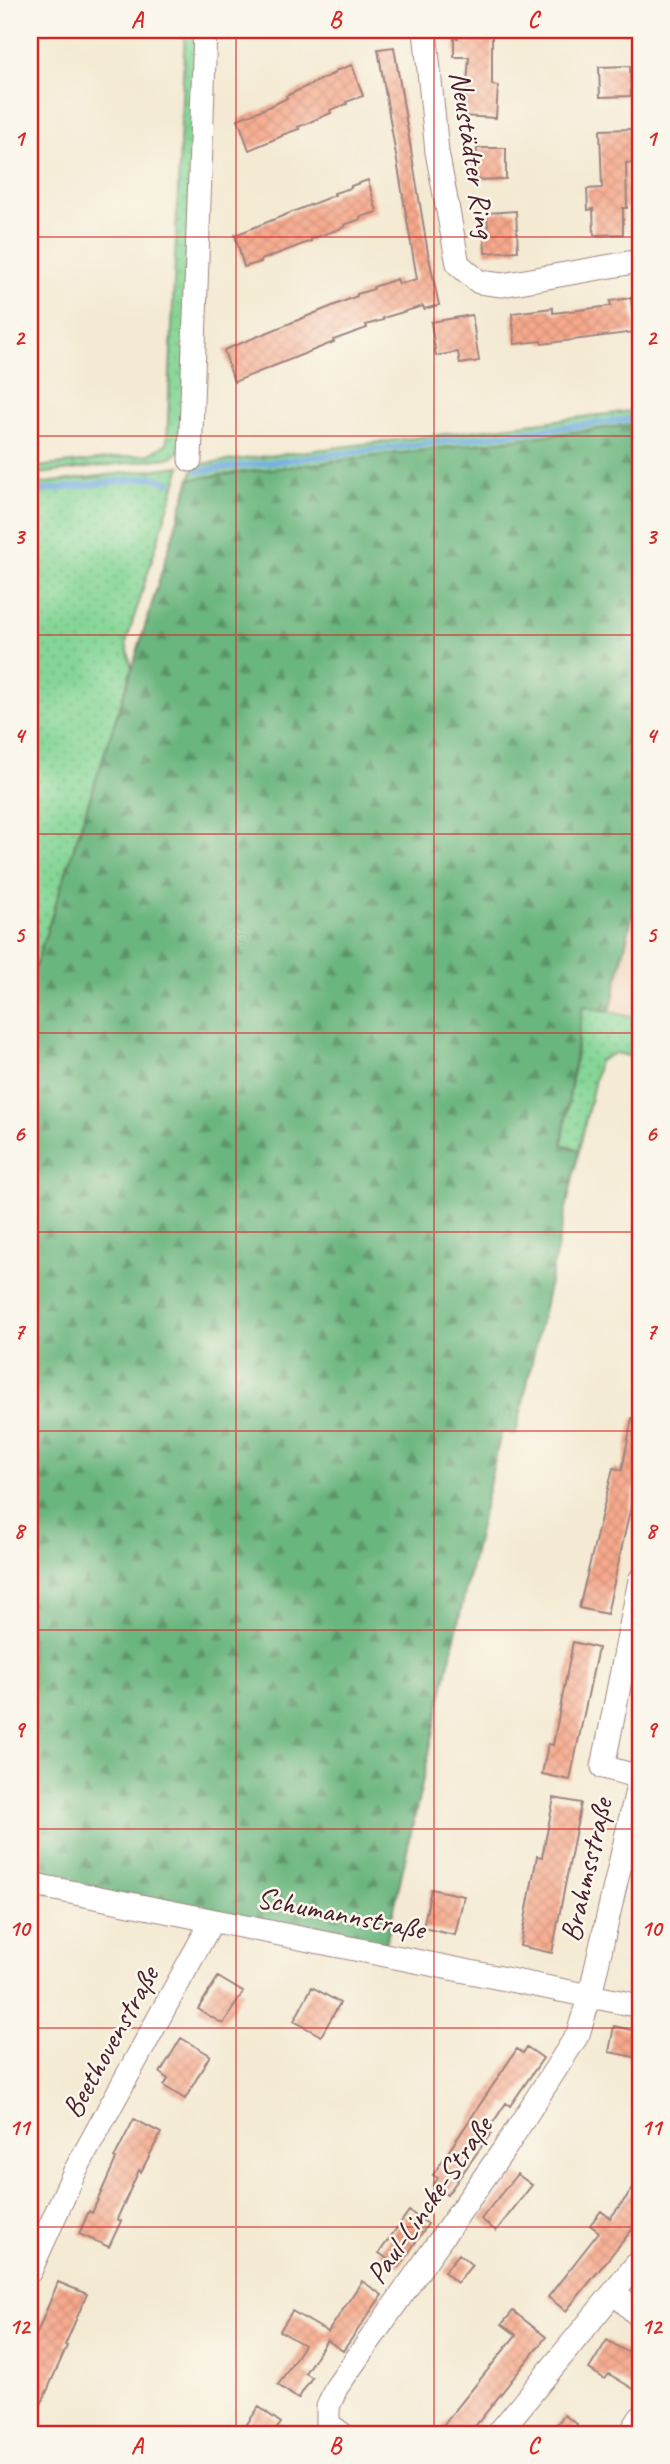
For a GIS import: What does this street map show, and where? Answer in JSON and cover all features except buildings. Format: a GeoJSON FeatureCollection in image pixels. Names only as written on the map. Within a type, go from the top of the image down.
{"type":"FeatureCollection","features":[{"type":"Feature","properties":{"kind":"street"},"geometry":{"type":"LineString","coordinates":[[190,460],[205,30]]}},
{"type":"Feature","properties":{"kind":"street","name":"Neustädter Ring"},"geometry":{"type":"LineString","coordinates":[[425,30],[437,152],[458,264],[479,282],[502,285],[640,261]]}},
{"type":"Feature","properties":{"kind":"street","name":"Brahmsstraße"},"geometry":{"type":"LineString","coordinates":[[590,1995],[640,1777],[603,1767],[640,1580]]}},
{"type":"Feature","properties":{"kind":"street","name":"Schumannstraße"},"geometry":{"type":"LineString","coordinates":[[30,1884],[640,2006]]}},
{"type":"Feature","properties":{"kind":"street","name":"Beethovenstraße"},"geometry":{"type":"LineString","coordinates":[[30,2272],[75,2171],[212,1921]]}},
{"type":"Feature","properties":{"kind":"street","name":"Paul-Lincke-Straße"},"geometry":{"type":"LineString","coordinates":[[342,2434],[328,2424],[328,2407],[336,2388],[527,2114],[578,2034],[590,1995]]}},
{"type":"Feature","properties":{"kind":"street"},"geometry":{"type":"LineString","coordinates":[[498,2434],[640,2260]]}},
{"type":"Feature","properties":{"kind":"street"},"geometry":{"type":"LineString","coordinates":[[614,2292],[640,2317]]}},
{"type":"Feature","properties":{"kind":"street"},"geometry":{"type":"LineString","coordinates":[[630,2434],[640,2418]]}},
{"type":"Feature","properties":{"kind":"shaded area"},"geometry":{"type":"Polygon","coordinates":[[[640,882],[640,1018],[610,1012],[640,882]]]}},
{"type":"Feature","properties":{"kind":"green space"},"geometry":{"type":"Polygon","coordinates":[[[185,30],[198,30],[182,448],[174,456],[166,458],[30,475],[30,468],[150,454],[167,443],[185,30]]]}},
{"type":"Feature","properties":{"kind":"green space"},"geometry":{"type":"Polygon","coordinates":[[[640,410],[640,424],[190,479],[195,465],[640,410]]]}},
{"type":"Feature","properties":{"kind":"green space"},"geometry":{"type":"Polygon","coordinates":[[[640,424],[640,882],[610,1012],[583,1006],[562,1144],[579,1150],[516,1434],[501,1432],[386,1944],[30,1890],[30,983],[132,669],[190,479],[640,424]]]}},
{"type":"Feature","properties":{"kind":"green space"},"geometry":{"type":"Polygon","coordinates":[[[181,466],[126,643],[132,669],[30,983],[30,485],[181,466]]]}},
{"type":"Feature","properties":{"kind":"green space"},"geometry":{"type":"Polygon","coordinates":[[[583,1006],[640,1018],[640,1058],[614,1053],[599,1061],[579,1150],[562,1144],[583,1006]]]}},
{"type":"Feature","properties":{"kind":"waterway"},"geometry":{"type":"LineString","coordinates":[[198,471],[640,418]]}},
{"type":"Feature","properties":{"kind":"waterway"},"geometry":{"type":"LineString","coordinates":[[30,492],[154,477],[170,483]]}}]}
